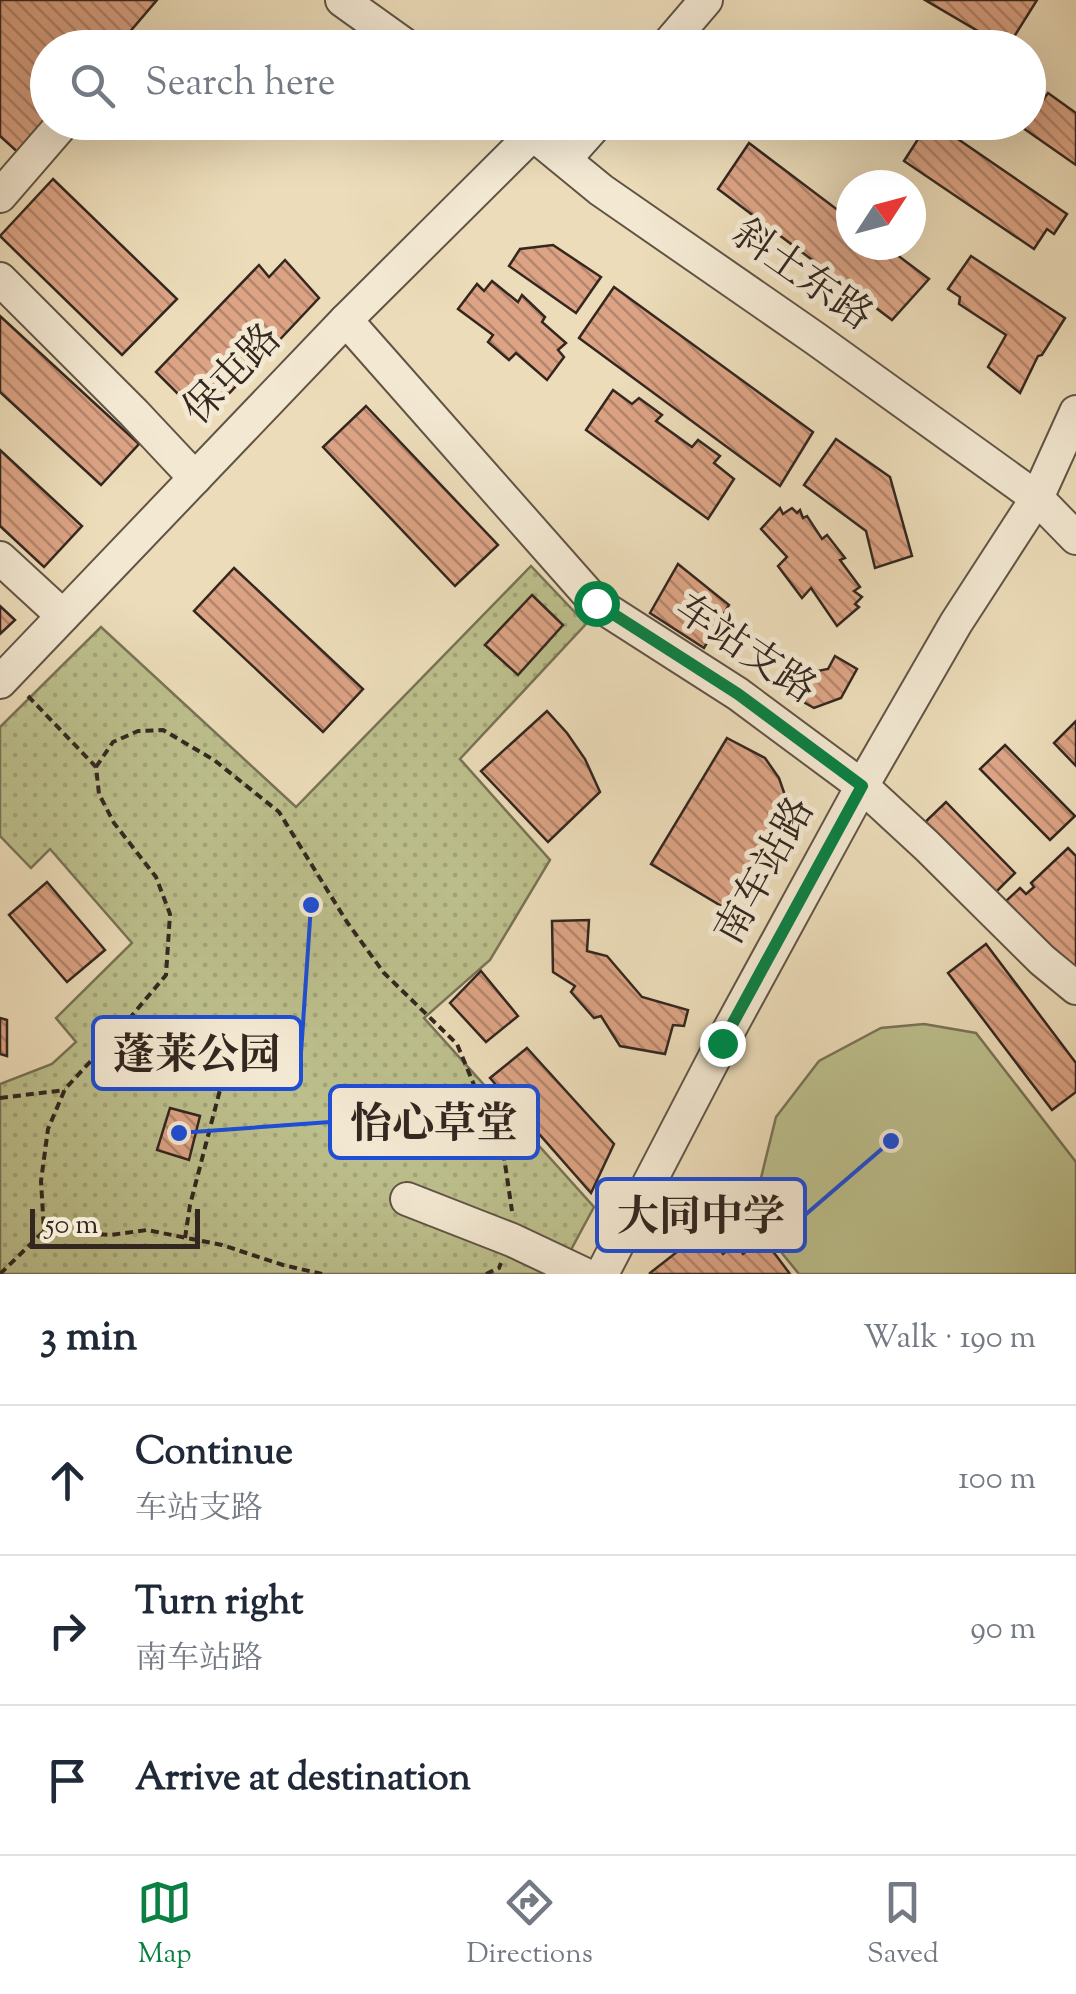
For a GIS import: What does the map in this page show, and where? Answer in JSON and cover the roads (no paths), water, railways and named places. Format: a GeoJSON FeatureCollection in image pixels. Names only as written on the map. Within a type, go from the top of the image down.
{"type":"FeatureCollection","features":[{"type":"Feature","properties":{"kind":"street"},"geometry":{"type":"LineString","coordinates":[[342,0],[384,30]]}},
{"type":"Feature","properties":{"kind":"street"},"geometry":{"type":"LineString","coordinates":[[680,30],[706,0]]}},
{"type":"Feature","properties":{"kind":"street"},"geometry":{"type":"LineString","coordinates":[[0,196],[48,140]]}},
{"type":"Feature","properties":{"kind":"street","name":"保屯路"},"geometry":{"type":"LineString","coordinates":[[2,679],[515,140]]}},
{"type":"Feature","properties":{"kind":"street","name":"斜土东路"},"geometry":{"type":"LineString","coordinates":[[541,140],[601,190],[1037,498],[1076,538]]}},
{"type":"Feature","properties":{"kind":"street"},"geometry":{"type":"LineString","coordinates":[[565,159],[582,140]]}},
{"type":"Feature","properties":{"kind":"street"},"geometry":{"type":"LineString","coordinates":[[0,279],[195,478]]}},
{"type":"Feature","properties":{"kind":"street","name":"车站支路"},"geometry":{"type":"LineString","coordinates":[[346,320],[596,603],[738,694],[862,786],[1076,988]]}},
{"type":"Feature","properties":{"kind":"street","name":"南车站路"},"geometry":{"type":"LineString","coordinates":[[602,1274],[862,786],[956,624],[1037,498],[1076,412]]}},
{"type":"Feature","properties":{"kind":"street"},"geometry":{"type":"LineString","coordinates":[[0,558],[63,616]]}},
{"type":"Feature","properties":{"kind":"street"},"geometry":{"type":"LineString","coordinates":[[407,1199],[512,1240],[584,1274]]}},
{"type":"Feature","properties":{"kind":"place","name":"蓬莱公园"},"geometry":{"type":"Point","coordinates":[311,905]}},
{"type":"Feature","properties":{"kind":"place","name":"怡心草堂"},"geometry":{"type":"Point","coordinates":[179,1133]}},
{"type":"Feature","properties":{"kind":"place","name":"大同中学"},"geometry":{"type":"Point","coordinates":[891,1141]}}]}
